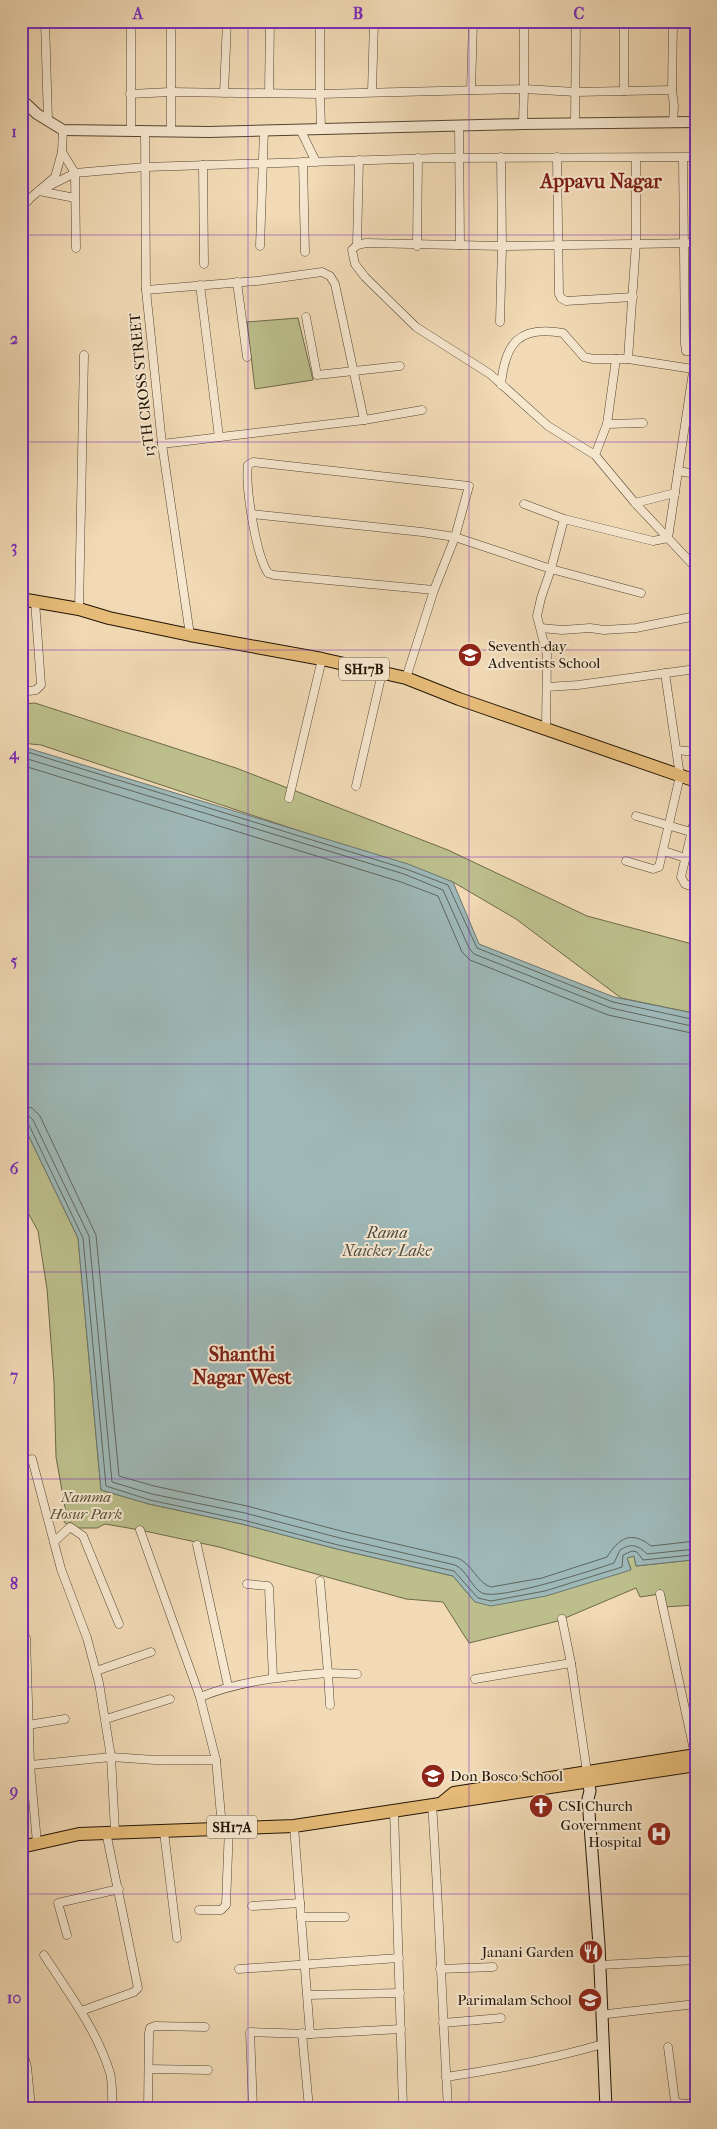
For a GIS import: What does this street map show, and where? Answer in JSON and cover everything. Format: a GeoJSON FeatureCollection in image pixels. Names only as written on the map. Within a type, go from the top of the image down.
{"type":"FeatureCollection","features":[{"type":"Feature","properties":{"kind":"main road","name":"SH17B"},"geometry":{"type":"LineString","coordinates":[[21,599],[79,609],[109,618],[406,678],[459,699],[696,781]]}},
{"type":"Feature","properties":{"kind":"main road","name":"SH17A"},"geometry":{"type":"LineString","coordinates":[[21,1847],[66,1835],[111,1832],[164,1832],[225,1827],[294,1826],[438,1803],[454,1794],[588,1782],[695,1758]]}},
{"type":"Feature","properties":{"kind":"main road"},"geometry":{"type":"LineString","coordinates":[[588,1782],[611,2078],[606,2082]]}},
{"type":"Feature","properties":{"kind":"main road"},"geometry":{"type":"LineString","coordinates":[[602,1965],[606,2108]]}},
{"type":"Feature","properties":{"kind":"street"},"geometry":{"type":"LineString","coordinates":[[45,21],[48,121]]}},
{"type":"Feature","properties":{"kind":"street"},"geometry":{"type":"LineString","coordinates":[[131,21],[131,130]]}},
{"type":"Feature","properties":{"kind":"street"},"geometry":{"type":"LineString","coordinates":[[171,131],[172,21]]}},
{"type":"Feature","properties":{"kind":"street"},"geometry":{"type":"LineString","coordinates":[[224,93],[227,21]]}},
{"type":"Feature","properties":{"kind":"street"},"geometry":{"type":"LineString","coordinates":[[269,93],[270,21]]}},
{"type":"Feature","properties":{"kind":"street"},"geometry":{"type":"LineString","coordinates":[[320,21],[321,129]]}},
{"type":"Feature","properties":{"kind":"street"},"geometry":{"type":"LineString","coordinates":[[372,92],[374,21]]}},
{"type":"Feature","properties":{"kind":"street"},"geometry":{"type":"LineString","coordinates":[[471,90],[473,21]]}},
{"type":"Feature","properties":{"kind":"street"},"geometry":{"type":"LineString","coordinates":[[523,124],[524,21]]}},
{"type":"Feature","properties":{"kind":"street"},"geometry":{"type":"LineString","coordinates":[[576,21],[576,123]]}},
{"type":"Feature","properties":{"kind":"street"},"geometry":{"type":"LineString","coordinates":[[624,21],[624,91]]}},
{"type":"Feature","properties":{"kind":"street"},"geometry":{"type":"LineString","coordinates":[[673,21],[673,122]]}},
{"type":"Feature","properties":{"kind":"street"},"geometry":{"type":"LineString","coordinates":[[130,94],[170,92],[320,94],[524,89],[576,92],[672,90]]}},
{"type":"Feature","properties":{"kind":"street"},"geometry":{"type":"LineString","coordinates":[[21,99],[38,114],[63,130],[264,130],[696,122]]}},
{"type":"Feature","properties":{"kind":"street"},"geometry":{"type":"LineString","coordinates":[[459,125],[460,245]]}},
{"type":"Feature","properties":{"kind":"street"},"geometry":{"type":"LineString","coordinates":[[300,129],[316,162]]}},
{"type":"Feature","properties":{"kind":"street"},"geometry":{"type":"LineString","coordinates":[[21,206],[55,177],[62,152],[63,130]]}},
{"type":"Feature","properties":{"kind":"street"},"geometry":{"type":"LineString","coordinates":[[260,246],[264,130]]}},
{"type":"Feature","properties":{"kind":"street","name":"13TH CROSS STREET"},"geometry":{"type":"LineString","coordinates":[[145,131],[146,290],[162,444],[190,635]]}},
{"type":"Feature","properties":{"kind":"street"},"geometry":{"type":"LineString","coordinates":[[62,152],[75,173],[76,248]]}},
{"type":"Feature","properties":{"kind":"street"},"geometry":{"type":"LineString","coordinates":[[557,157],[559,294],[566,301],[633,297]]}},
{"type":"Feature","properties":{"kind":"street"},"geometry":{"type":"LineString","coordinates":[[39,191],[75,173],[145,167],[418,158],[696,157]]}},
{"type":"Feature","properties":{"kind":"street"},"geometry":{"type":"LineString","coordinates":[[417,246],[418,158]]}},
{"type":"Feature","properties":{"kind":"street"},"geometry":{"type":"LineString","coordinates":[[500,322],[502,246],[501,158]]}},
{"type":"Feature","properties":{"kind":"street"},"geometry":{"type":"LineString","coordinates":[[628,359],[636,243],[636,158]]}},
{"type":"Feature","properties":{"kind":"street"},"geometry":{"type":"LineString","coordinates":[[668,538],[696,352],[686,351],[685,344],[683,158]]}},
{"type":"Feature","properties":{"kind":"street"},"geometry":{"type":"LineString","coordinates":[[357,245],[359,160]]}},
{"type":"Feature","properties":{"kind":"street"},"geometry":{"type":"LineString","coordinates":[[303,162],[305,252]]}},
{"type":"Feature","properties":{"kind":"street"},"geometry":{"type":"LineString","coordinates":[[203,165],[204,264]]}},
{"type":"Feature","properties":{"kind":"street"},"geometry":{"type":"LineString","coordinates":[[21,191],[28,201]]}},
{"type":"Feature","properties":{"kind":"street"},"geometry":{"type":"LineString","coordinates":[[39,191],[75,198]]}},
{"type":"Feature","properties":{"kind":"street"},"geometry":{"type":"LineString","coordinates":[[696,243],[502,246],[366,244],[357,245],[352,250],[355,264],[416,327],[490,374],[548,426],[595,455],[696,568]]}},
{"type":"Feature","properties":{"kind":"street"},"geometry":{"type":"LineString","coordinates":[[146,290],[322,272],[330,276],[335,284],[364,420]]}},
{"type":"Feature","properties":{"kind":"street"},"geometry":{"type":"LineString","coordinates":[[237,282],[247,358]]}},
{"type":"Feature","properties":{"kind":"street"},"geometry":{"type":"LineString","coordinates":[[200,285],[220,437]]}},
{"type":"Feature","properties":{"kind":"street"},"geometry":{"type":"LineString","coordinates":[[306,317],[317,376],[400,366]]}},
{"type":"Feature","properties":{"kind":"street"},"geometry":{"type":"LineString","coordinates":[[501,385],[506,354],[514,341],[541,330],[564,333],[584,357],[628,359],[693,369]]}},
{"type":"Feature","properties":{"kind":"street"},"geometry":{"type":"LineString","coordinates":[[79,609],[84,355]]}},
{"type":"Feature","properties":{"kind":"street"},"geometry":{"type":"LineString","coordinates":[[595,455],[607,424],[616,359]]}},
{"type":"Feature","properties":{"kind":"street"},"geometry":{"type":"LineString","coordinates":[[162,444],[364,420],[422,410]]}},
{"type":"Feature","properties":{"kind":"street"},"geometry":{"type":"LineString","coordinates":[[607,424],[643,423]]}},
{"type":"Feature","properties":{"kind":"street"},"geometry":{"type":"LineString","coordinates":[[406,678],[434,590],[455,537],[469,486],[253,462],[248,465],[252,514],[260,557],[268,573],[274,576],[434,590]]}},
{"type":"Feature","properties":{"kind":"street"},"geometry":{"type":"LineString","coordinates":[[678,471],[696,474]]}},
{"type":"Feature","properties":{"kind":"street"},"geometry":{"type":"LineString","coordinates":[[635,502],[675,493]]}},
{"type":"Feature","properties":{"kind":"street"},"geometry":{"type":"LineString","coordinates":[[524,504],[564,519],[653,540],[668,538]]}},
{"type":"Feature","properties":{"kind":"street"},"geometry":{"type":"LineString","coordinates":[[252,514],[455,537],[551,569],[641,593]]}},
{"type":"Feature","properties":{"kind":"street"},"geometry":{"type":"LineString","coordinates":[[546,728],[547,655],[537,616],[564,519]]}},
{"type":"Feature","properties":{"kind":"street"},"geometry":{"type":"LineString","coordinates":[[21,692],[36,690],[40,685],[35,601]]}},
{"type":"Feature","properties":{"kind":"street"},"geometry":{"type":"LineString","coordinates":[[541,628],[562,630],[636,628],[696,616]]}},
{"type":"Feature","properties":{"kind":"street"},"geometry":{"type":"LineString","coordinates":[[289,798],[322,660]]}},
{"type":"Feature","properties":{"kind":"street"},"geometry":{"type":"LineString","coordinates":[[547,687],[578,685],[696,669]]}},
{"type":"Feature","properties":{"kind":"street"},"geometry":{"type":"LineString","coordinates":[[356,786],[382,673]]}},
{"type":"Feature","properties":{"kind":"street"},"geometry":{"type":"LineString","coordinates":[[626,860],[653,869],[657,869],[661,865],[680,776],[665,674]]}},
{"type":"Feature","properties":{"kind":"street"},"geometry":{"type":"LineString","coordinates":[[677,750],[696,752]]}},
{"type":"Feature","properties":{"kind":"street"},"geometry":{"type":"LineString","coordinates":[[696,813],[682,881],[696,888]]}},
{"type":"Feature","properties":{"kind":"street"},"geometry":{"type":"LineString","coordinates":[[636,816],[669,827],[692,832]]}},
{"type":"Feature","properties":{"kind":"street"},"geometry":{"type":"LineString","coordinates":[[664,851],[686,858]]}},
{"type":"Feature","properties":{"kind":"street"},"geometry":{"type":"LineString","coordinates":[[32,1459],[54,1542],[87,1638],[106,1719],[110,1757],[111,1832],[118,1888],[138,1988],[134,1992],[81,2011]]}},
{"type":"Feature","properties":{"kind":"street"},"geometry":{"type":"LineString","coordinates":[[54,1542],[70,1526],[83,1536],[119,1624]]}},
{"type":"Feature","properties":{"kind":"street"},"geometry":{"type":"LineString","coordinates":[[140,1530],[200,1697],[216,1760],[225,1827],[226,1905],[221,1910],[199,1910]]}},
{"type":"Feature","properties":{"kind":"street"},"geometry":{"type":"LineString","coordinates":[[197,1546],[228,1686]]}},
{"type":"Feature","properties":{"kind":"street"},"geometry":{"type":"LineString","coordinates":[[320,1582],[330,1704]]}},
{"type":"Feature","properties":{"kind":"street"},"geometry":{"type":"LineString","coordinates":[[247,1584],[268,1586],[269,1588],[273,1678]]}},
{"type":"Feature","properties":{"kind":"street"},"geometry":{"type":"LineString","coordinates":[[660,1594],[695,1758]]}},
{"type":"Feature","properties":{"kind":"street"},"geometry":{"type":"LineString","coordinates":[[562,1619],[571,1663],[588,1782]]}},
{"type":"Feature","properties":{"kind":"street"},"geometry":{"type":"LineString","coordinates":[[21,1633],[26,1638],[24,1676],[28,1725],[25,1745],[30,1765],[37,1843]]}},
{"type":"Feature","properties":{"kind":"street"},"geometry":{"type":"LineString","coordinates":[[96,1671],[151,1652]]}},
{"type":"Feature","properties":{"kind":"street"},"geometry":{"type":"LineString","coordinates":[[475,1679],[571,1663]]}},
{"type":"Feature","properties":{"kind":"street"},"geometry":{"type":"LineString","coordinates":[[200,1697],[228,1686],[273,1678],[328,1673],[357,1674]]}},
{"type":"Feature","properties":{"kind":"street"},"geometry":{"type":"LineString","coordinates":[[106,1719],[170,1699]]}},
{"type":"Feature","properties":{"kind":"street"},"geometry":{"type":"LineString","coordinates":[[28,1725],[65,1719]]}},
{"type":"Feature","properties":{"kind":"street"},"geometry":{"type":"LineString","coordinates":[[30,1765],[110,1757],[155,1760],[216,1760]]}},
{"type":"Feature","properties":{"kind":"street"},"geometry":{"type":"LineString","coordinates":[[438,1803],[440,1969],[448,2108]]}},
{"type":"Feature","properties":{"kind":"street"},"geometry":{"type":"LineString","coordinates":[[394,1809],[403,2108]]}},
{"type":"Feature","properties":{"kind":"street"},"geometry":{"type":"LineString","coordinates":[[294,1826],[308,1995],[306,2034],[309,2108]]}},
{"type":"Feature","properties":{"kind":"street"},"geometry":{"type":"LineString","coordinates":[[164,1832],[177,1938]]}},
{"type":"Feature","properties":{"kind":"street"},"geometry":{"type":"LineString","coordinates":[[50,1905],[118,1888]]}},
{"type":"Feature","properties":{"kind":"street"},"geometry":{"type":"LineString","coordinates":[[252,1906],[300,1902]]}},
{"type":"Feature","properties":{"kind":"street"},"geometry":{"type":"LineString","coordinates":[[58,1903],[67,1935]]}},
{"type":"Feature","properties":{"kind":"street"},"geometry":{"type":"LineString","coordinates":[[694,1903],[696,1929]]}},
{"type":"Feature","properties":{"kind":"street"},"geometry":{"type":"LineString","coordinates":[[301,1917],[345,1917]]}},
{"type":"Feature","properties":{"kind":"street"},"geometry":{"type":"LineString","coordinates":[[44,1955],[81,2011],[109,2072],[112,2108]]}},
{"type":"Feature","properties":{"kind":"street"},"geometry":{"type":"LineString","coordinates":[[240,1969],[399,1958]]}},
{"type":"Feature","properties":{"kind":"street"},"geometry":{"type":"LineString","coordinates":[[602,1965],[696,1960]]}},
{"type":"Feature","properties":{"kind":"street"},"geometry":{"type":"LineString","coordinates":[[440,1969],[493,1967]]}},
{"type":"Feature","properties":{"kind":"street"},"geometry":{"type":"LineString","coordinates":[[308,1995],[400,1993]]}},
{"type":"Feature","properties":{"kind":"street"},"geometry":{"type":"LineString","coordinates":[[607,2014],[696,2004]]}},
{"type":"Feature","properties":{"kind":"street"},"geometry":{"type":"LineString","coordinates":[[443,2023],[501,2018]]}},
{"type":"Feature","properties":{"kind":"street"},"geometry":{"type":"LineString","coordinates":[[148,2108],[150,2028],[155,2026],[205,2027]]}},
{"type":"Feature","properties":{"kind":"street"},"geometry":{"type":"LineString","coordinates":[[253,2108],[250,2032],[306,2034],[401,2029]]}},
{"type":"Feature","properties":{"kind":"street"},"geometry":{"type":"LineString","coordinates":[[446,2077],[511,2068],[556,2058],[603,2044]]}},
{"type":"Feature","properties":{"kind":"street"},"geometry":{"type":"LineString","coordinates":[[21,2045],[28,2067],[31,2108]]}},
{"type":"Feature","properties":{"kind":"street"},"geometry":{"type":"LineString","coordinates":[[668,2047],[675,2101],[696,2105]]}},
{"type":"Feature","properties":{"kind":"street"},"geometry":{"type":"LineString","coordinates":[[148,2070],[208,2070]]}},
{"type":"Feature","properties":{"kind":"green space"},"geometry":{"type":"Polygon","coordinates":[[[298,318],[313,380],[255,389],[247,322],[298,318]]]}},
{"type":"Feature","properties":{"kind":"green space"},"geometry":{"type":"Polygon","coordinates":[[[35,703],[236,768],[448,850],[587,916],[696,945],[696,1016],[688,1012],[621,998],[516,919],[453,882],[41,745],[21,743],[21,704],[35,703]]]}},
{"type":"Feature","properties":{"kind":"green space","name":"Namma Hosur Park"},"geometry":{"type":"Polygon","coordinates":[[[21,1120],[78,1238],[101,1490],[149,1504],[242,1524],[337,1549],[453,1576],[475,1602],[631,1569],[627,1558],[634,1556],[636,1566],[692,1560],[696,1563],[696,1605],[664,1607],[660,1594],[640,1597],[636,1588],[558,1621],[469,1643],[443,1602],[406,1599],[219,1547],[140,1530],[105,1524],[97,1528],[72,1528],[64,1522],[66,1513],[56,1457],[54,1382],[47,1289],[38,1231],[21,1200],[21,1120]]]}},
{"type":"Feature","properties":{"kind":"water","name":"Rama Naicker Lake"},"geometry":{"type":"Polygon","coordinates":[[[21,746],[408,864],[453,882],[479,944],[614,997],[688,1012],[696,1016],[696,1563],[692,1560],[636,1566],[634,1556],[627,1558],[631,1570],[546,1596],[491,1606],[475,1602],[453,1576],[337,1549],[242,1524],[149,1504],[101,1490],[78,1238],[21,1120],[21,746]]]}},
{"type":"Feature","properties":{"kind":"place","name":"Seventh-day Adventists School"},"geometry":{"type":"Point","coordinates":[470,655]}},
{"type":"Feature","properties":{"kind":"place","name":"Don Bosco School"},"geometry":{"type":"Point","coordinates":[433,1776]}},
{"type":"Feature","properties":{"kind":"place","name":"CSI Church"},"geometry":{"type":"Point","coordinates":[541,1806]}},
{"type":"Feature","properties":{"kind":"place","name":"Government Hospital"},"geometry":{"type":"Point","coordinates":[659,1834]}},
{"type":"Feature","properties":{"kind":"place","name":"Janani Garden"},"geometry":{"type":"Point","coordinates":[591,1952]}},
{"type":"Feature","properties":{"kind":"place","name":"Parimalam School"},"geometry":{"type":"Point","coordinates":[590,2000]}},
{"type":"Feature","properties":{"kind":"district","name":"Appavu Nagar"},"geometry":{"type":"Point","coordinates":[601,181]}},
{"type":"Feature","properties":{"kind":"district","name":"Shanthi Nagar West"},"geometry":{"type":"Point","coordinates":[242,1366]}}]}
